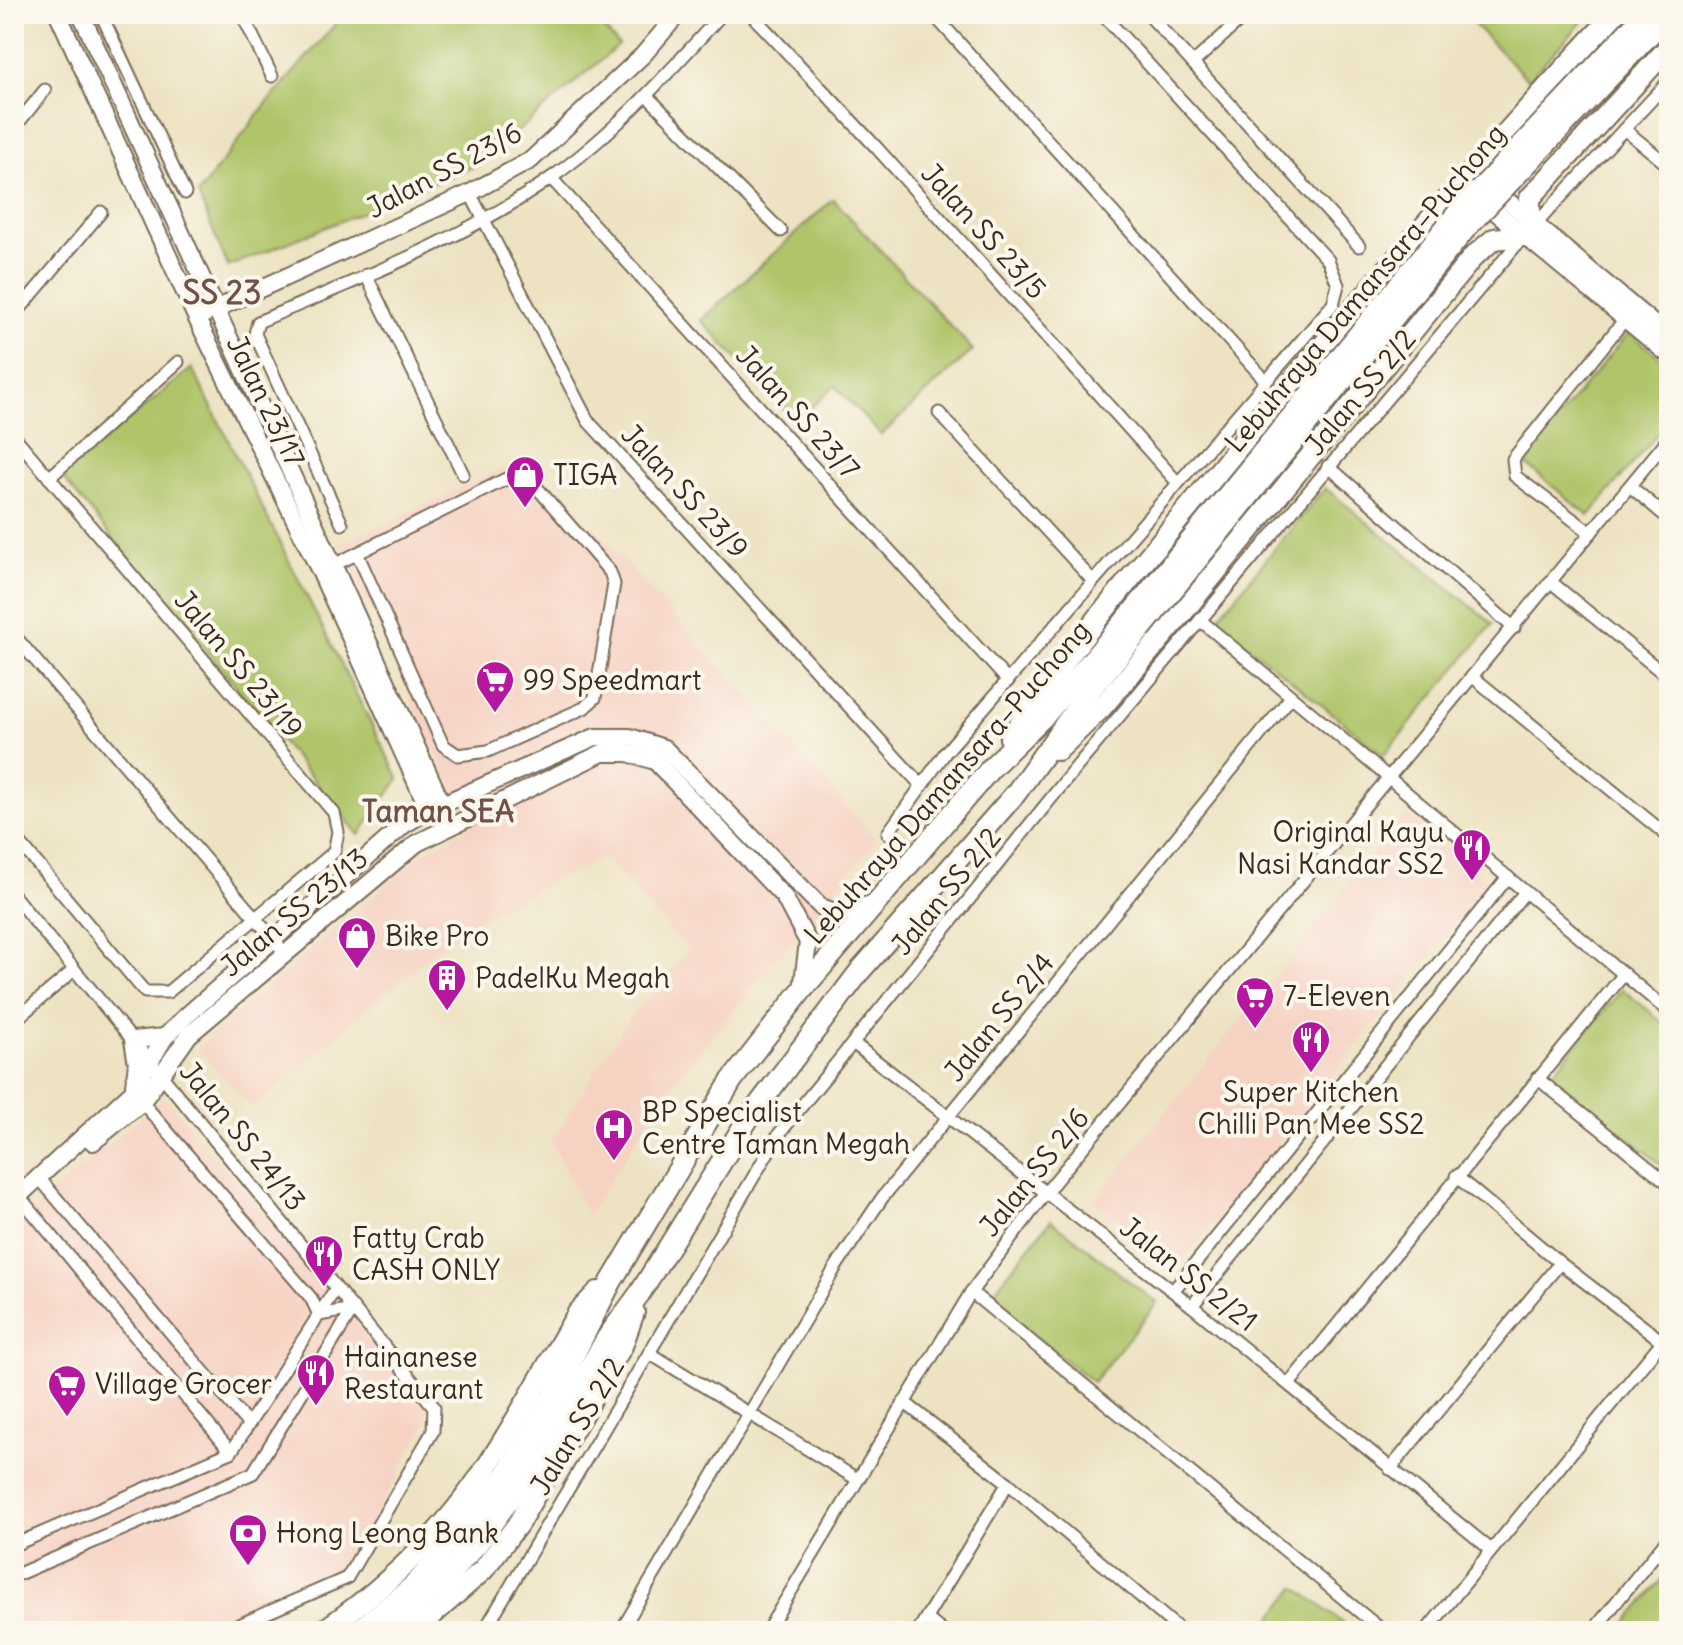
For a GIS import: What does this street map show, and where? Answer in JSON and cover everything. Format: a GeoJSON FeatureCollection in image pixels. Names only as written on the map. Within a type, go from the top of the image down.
{"type":"FeatureCollection","features":[{"type":"Feature","properties":{"kind":"highway"},"geometry":{"type":"LineString","coordinates":[[991,768],[1031,706],[1112,602],[1436,209],[1615,14]]}},
{"type":"Feature","properties":{"kind":"highway","name":"Lebuhraya Damansara–Puchong"},"geometry":{"type":"LineString","coordinates":[[358,1631],[413,1586],[463,1532],[640,1293],[757,1107],[860,971],[1016,793],[1135,622],[1455,216],[1645,14]]}},
{"type":"Feature","properties":{"kind":"highway","name":"Lebuhraya Damansara–Puchong"},"geometry":{"type":"LineString","coordinates":[[388,1631],[423,1603],[478,1543],[524,1479],[611,1282],[732,1080],[802,990],[991,768],[1135,622],[1467,227],[1669,14]]}},
{"type":"Feature","properties":{"kind":"highway"},"geometry":{"type":"LineString","coordinates":[[1016,793],[1102,707],[1485,243],[1529,228],[1530,198],[1669,47]]}},
{"type":"Feature","properties":{"kind":"highway"},"geometry":{"type":"LineString","coordinates":[[1496,143],[1502,166],[1513,178],[1531,180],[1548,176]]}},
{"type":"Feature","properties":{"kind":"highway"},"geometry":{"type":"LineString","coordinates":[[1436,209],[1470,210],[1484,229],[1485,243]]}},
{"type":"Feature","properties":{"kind":"highway"},"geometry":{"type":"LineString","coordinates":[[323,1631],[401,1567],[445,1522],[480,1477],[578,1313],[611,1282]]}},
{"type":"Feature","properties":{"kind":"highway"},"geometry":{"type":"LineString","coordinates":[[414,1631],[483,1570],[518,1524],[622,1346],[640,1293]]}},
{"type":"Feature","properties":{"kind":"street","name":"Jalan 23/17"},"geometry":{"type":"LineString","coordinates":[[58,14],[197,319],[327,568]]}},
{"type":"Feature","properties":{"kind":"street","name":"Jalan 23/17"},"geometry":{"type":"LineString","coordinates":[[81,14],[437,810]]}},
{"type":"Feature","properties":{"kind":"street"},"geometry":{"type":"LineString","coordinates":[[101,14],[185,193]]}},
{"type":"Feature","properties":{"kind":"street"},"geometry":{"type":"LineString","coordinates":[[242,14],[272,76]]}},
{"type":"Feature","properties":{"kind":"street"},"geometry":{"type":"LineString","coordinates":[[342,524],[255,328],[258,322],[366,275],[484,218],[551,178],[647,96],[722,14]]}},
{"type":"Feature","properties":{"kind":"street","name":"Jalan SS 23/5"},"geometry":{"type":"LineString","coordinates":[[751,14],[876,147],[1178,483]]}},
{"type":"Feature","properties":{"kind":"street"},"geometry":{"type":"LineString","coordinates":[[933,14],[1266,381]]}},
{"type":"Feature","properties":{"kind":"street"},"geometry":{"type":"LineString","coordinates":[[888,833],[920,784],[1333,304],[1338,285],[1328,260],[1102,14]]}},
{"type":"Feature","properties":{"kind":"street"},"geometry":{"type":"LineString","coordinates":[[1148,14],[1359,246]]}},
{"type":"Feature","properties":{"kind":"street"},"geometry":{"type":"LineString","coordinates":[[1193,63],[1247,14]]}},
{"type":"Feature","properties":{"kind":"street","name":"Jalan SS 23/6"},"geometry":{"type":"LineString","coordinates":[[197,319],[470,193],[531,160],[643,55],[672,16]]}},
{"type":"Feature","properties":{"kind":"street","name":"Jalan SS 2/2"},"geometry":{"type":"LineString","coordinates":[[484,1631],[779,1134],[1200,620],[1529,228],[1669,81]]}},
{"type":"Feature","properties":{"kind":"street"},"geometry":{"type":"LineString","coordinates":[[14,128],[45,90]]}},
{"type":"Feature","properties":{"kind":"street"},"geometry":{"type":"LineString","coordinates":[[647,96],[781,231]]}},
{"type":"Feature","properties":{"kind":"street"},"geometry":{"type":"LineString","coordinates":[[1624,129],[1669,166]]}},
{"type":"Feature","properties":{"kind":"street"},"geometry":{"type":"LineString","coordinates":[[1465,175],[1669,337]]}},
{"type":"Feature","properties":{"kind":"street","name":"Jalan SS 23/7"},"geometry":{"type":"LineString","coordinates":[[551,178],[1008,681]]}},
{"type":"Feature","properties":{"kind":"street","name":"Jalan SS 23/9"},"geometry":{"type":"LineString","coordinates":[[470,193],[588,421],[920,784]]}},
{"type":"Feature","properties":{"kind":"street"},"geometry":{"type":"LineString","coordinates":[[14,316],[101,212]]}},
{"type":"Feature","properties":{"kind":"street"},"geometry":{"type":"LineString","coordinates":[[1529,228],[1625,319],[1669,355]]}},
{"type":"Feature","properties":{"kind":"street"},"geometry":{"type":"LineString","coordinates":[[366,275],[463,474]]}},
{"type":"Feature","properties":{"kind":"street"},"geometry":{"type":"LineString","coordinates":[[1591,533],[1515,476],[1513,459],[1625,319]]}},
{"type":"Feature","properties":{"kind":"street"},"geometry":{"type":"LineString","coordinates":[[49,478],[178,362]]}},
{"type":"Feature","properties":{"kind":"street"},"geometry":{"type":"LineString","coordinates":[[939,413],[1093,581]]}},
{"type":"Feature","properties":{"kind":"street","name":"Jalan SS 23/19"},"geometry":{"type":"LineString","coordinates":[[14,436],[334,813],[338,832],[334,852],[168,992],[145,992],[14,836]]}},
{"type":"Feature","properties":{"kind":"street","name":"Jalan SS 2/6"},"geometry":{"type":"LineString","coordinates":[[767,1631],[971,1292],[1047,1191],[1669,438]]}},
{"type":"Feature","properties":{"kind":"street"},"geometry":{"type":"LineString","coordinates":[[1328,466],[1514,628]]}},
{"type":"Feature","properties":{"kind":"street"},"geometry":{"type":"LineString","coordinates":[[327,568],[357,553],[506,479],[527,476],[610,572],[614,584],[595,698],[584,708],[488,751],[458,755],[443,745],[357,553]]}},
{"type":"Feature","properties":{"kind":"street"},"geometry":{"type":"LineString","coordinates":[[1630,486],[1669,519]]}},
{"type":"Feature","properties":{"kind":"street"},"geometry":{"type":"LineString","coordinates":[[1551,582],[1669,678]]}},
{"type":"Feature","properties":{"kind":"street"},"geometry":{"type":"LineString","coordinates":[[1200,620],[1669,1012]]}},
{"type":"Feature","properties":{"kind":"street"},"geometry":{"type":"LineString","coordinates":[[14,635],[279,947]]}},
{"type":"Feature","properties":{"kind":"street"},"geometry":{"type":"LineString","coordinates":[[1473,677],[1669,837]]}},
{"type":"Feature","properties":{"kind":"street","name":"Jalan SS 2/4"},"geometry":{"type":"LineString","coordinates":[[621,1631],[852,1243],[882,1198],[1291,697]]}},
{"type":"Feature","properties":{"kind":"street","name":"Jalan SS 23/13"},"geometry":{"type":"LineString","coordinates":[[137,1097],[163,1075],[189,1035],[405,824],[469,792],[595,737],[630,737],[664,748],[821,907],[840,914],[880,900]]}},
{"type":"Feature","properties":{"kind":"street","name":"Jalan SS 23/13"},"geometry":{"type":"LineString","coordinates":[[137,1097],[151,1061],[165,1037],[279,947],[430,835],[602,753],[628,753],[655,761],[784,897],[808,942],[802,990]]}},
{"type":"Feature","properties":{"kind":"street"},"geometry":{"type":"LineString","coordinates":[[405,824],[422,775],[469,792]]}},
{"type":"Feature","properties":{"kind":"street"},"geometry":{"type":"LineString","coordinates":[[430,835],[437,810],[460,819]]}},
{"type":"Feature","properties":{"kind":"street"},"geometry":{"type":"LineString","coordinates":[[1173,1291],[1508,877]]}},
{"type":"Feature","properties":{"kind":"street"},"geometry":{"type":"LineString","coordinates":[[1192,1306],[1525,892]]}},
{"type":"Feature","properties":{"kind":"street","name":"Jalan SS 24/13"},"geometry":{"type":"LineString","coordinates":[[14,896],[434,1407],[433,1431],[347,1578],[225,1631]]}},
{"type":"Feature","properties":{"kind":"street"},"geometry":{"type":"LineString","coordinates":[[14,1021],[74,970]]}},
{"type":"Feature","properties":{"kind":"street"},"geometry":{"type":"LineString","coordinates":[[1289,1384],[1624,974]]}},
{"type":"Feature","properties":{"kind":"street"},"geometry":{"type":"LineString","coordinates":[[165,1037],[133,1040],[137,1097],[311,1298],[319,1315]]}},
{"type":"Feature","properties":{"kind":"street","name":"Jalan SS 2/21"},"geometry":{"type":"LineString","coordinates":[[853,1043],[950,1115],[1192,1306],[1490,1549]]}},
{"type":"Feature","properties":{"kind":"street"},"geometry":{"type":"LineString","coordinates":[[1537,1078],[1669,1184]]}},
{"type":"Feature","properties":{"kind":"street"},"geometry":{"type":"LineString","coordinates":[[137,1097],[16,1198],[231,1452]]}},
{"type":"Feature","properties":{"kind":"street"},"geometry":{"type":"LineString","coordinates":[[1426,1631],[1666,1337],[1560,1263],[1456,1176]]}},
{"type":"Feature","properties":{"kind":"street"},"geometry":{"type":"LineString","coordinates":[[40,1179],[248,1424]]}},
{"type":"Feature","properties":{"kind":"street"},"geometry":{"type":"LineString","coordinates":[[1390,1469],[1560,1263]]}},
{"type":"Feature","properties":{"kind":"street"},"geometry":{"type":"LineString","coordinates":[[14,1545],[231,1452],[336,1288]]}},
{"type":"Feature","properties":{"kind":"street"},"geometry":{"type":"LineString","coordinates":[[971,1292],[1383,1631]]}},
{"type":"Feature","properties":{"kind":"street"},"geometry":{"type":"LineString","coordinates":[[319,1315],[353,1309]]}},
{"type":"Feature","properties":{"kind":"street"},"geometry":{"type":"LineString","coordinates":[[14,1576],[253,1473],[353,1309]]}},
{"type":"Feature","properties":{"kind":"street"},"geometry":{"type":"LineString","coordinates":[[649,1353],[857,1479]]}},
{"type":"Feature","properties":{"kind":"street"},"geometry":{"type":"LineString","coordinates":[[904,1402],[1008,1483],[1181,1631]]}},
{"type":"Feature","properties":{"kind":"street"},"geometry":{"type":"LineString","coordinates":[[918,1631],[1008,1483]]}},
{"type":"Feature","properties":{"kind":"street"},"geometry":{"type":"LineString","coordinates":[[1593,1631],[1669,1537]]}},
{"type":"Feature","properties":{"kind":"street"},"geometry":{"type":"LineString","coordinates":[[926,1618],[942,1631]]}},
{"type":"Feature","properties":{"kind":"shaded area"},"geometry":{"type":"Polygon","coordinates":[[[520,460],[601,535],[877,840],[670,1087],[588,1216],[551,1141],[628,1020],[688,949],[603,857],[466,925],[253,1107],[196,1048],[423,853],[469,827],[340,543],[520,460]]]}},
{"type":"Feature","properties":{"kind":"shaded area"},"geometry":{"type":"Polygon","coordinates":[[[1406,814],[1490,881],[1178,1267],[1094,1201],[1406,814]]]}},
{"type":"Feature","properties":{"kind":"shaded area"},"geometry":{"type":"Polygon","coordinates":[[[164,1097],[428,1407],[429,1418],[344,1573],[210,1631],[14,1631],[14,1225],[164,1097]]]}},
{"type":"Feature","properties":{"kind":"green space"},"geometry":{"type":"Polygon","coordinates":[[[344,14],[590,14],[619,45],[478,165],[228,267],[198,194],[262,109],[344,14]]]}},
{"type":"Feature","properties":{"kind":"green space"},"geometry":{"type":"Polygon","coordinates":[[[1478,14],[1579,14],[1585,19],[1528,80],[1471,21],[1478,14]]]}},
{"type":"Feature","properties":{"kind":"green space"},"geometry":{"type":"Polygon","coordinates":[[[833,199],[973,350],[881,435],[835,386],[795,422],[701,320],[833,199]]]}},
{"type":"Feature","properties":{"kind":"green space"},"geometry":{"type":"Polygon","coordinates":[[[1629,332],[1669,365],[1669,420],[1589,516],[1522,461],[1629,332]]]}},
{"type":"Feature","properties":{"kind":"green space"},"geometry":{"type":"Polygon","coordinates":[[[192,368],[399,779],[359,835],[61,476],[192,368]]]}},
{"type":"Feature","properties":{"kind":"green space"},"geometry":{"type":"Polygon","coordinates":[[[1325,488],[1493,624],[1384,755],[1216,620],[1325,488]]]}},
{"type":"Feature","properties":{"kind":"green space"},"geometry":{"type":"Polygon","coordinates":[[[1622,989],[1669,1027],[1668,1170],[1551,1075],[1622,989]]]}},
{"type":"Feature","properties":{"kind":"green space"},"geometry":{"type":"Polygon","coordinates":[[[1051,1220],[1157,1303],[1093,1382],[988,1299],[1051,1220]]]}},
{"type":"Feature","properties":{"kind":"green space"},"geometry":{"type":"Polygon","coordinates":[[[1669,1571],[1669,1631],[1620,1631],[1669,1571]]]}},
{"type":"Feature","properties":{"kind":"green space"},"geometry":{"type":"Polygon","coordinates":[[[1296,1587],[1353,1631],[1262,1631],[1296,1587]]]}},
{"type":"Feature","properties":{"kind":"place","name":"TIGA"},"geometry":{"type":"Point","coordinates":[525,509]}},
{"type":"Feature","properties":{"kind":"place","name":"99 Speedmart"},"geometry":{"type":"Point","coordinates":[495,714]}},
{"type":"Feature","properties":{"kind":"place","name":"Original Kayu Nasi Kandar SS2"},"geometry":{"type":"Point","coordinates":[1472,882]}},
{"type":"Feature","properties":{"kind":"place","name":"Bike Pro"},"geometry":{"type":"Point","coordinates":[357,970]}},
{"type":"Feature","properties":{"kind":"place","name":"PadelKu Megah"},"geometry":{"type":"Point","coordinates":[447,1012]}},
{"type":"Feature","properties":{"kind":"place","name":"7-Eleven"},"geometry":{"type":"Point","coordinates":[1255,1030]}},
{"type":"Feature","properties":{"kind":"place","name":"Super Kitchen Chilli Pan Mee SS2"},"geometry":{"type":"Point","coordinates":[1311,1074]}},
{"type":"Feature","properties":{"kind":"place","name":"BP Specialist Centre Taman Megah"},"geometry":{"type":"Point","coordinates":[614,1162]}},
{"type":"Feature","properties":{"kind":"place","name":"Fatty Crab CASH ONLY"},"geometry":{"type":"Point","coordinates":[324,1288]}},
{"type":"Feature","properties":{"kind":"place","name":"Hainanese Restaurant"},"geometry":{"type":"Point","coordinates":[316,1407]}},
{"type":"Feature","properties":{"kind":"place","name":"Village Grocer"},"geometry":{"type":"Point","coordinates":[67,1418]}},
{"type":"Feature","properties":{"kind":"place","name":"Hong Leong Bank"},"geometry":{"type":"Point","coordinates":[248,1567]}},
{"type":"Feature","properties":{"kind":"district","name":"SS 23"},"geometry":{"type":"Point","coordinates":[222,292]}},
{"type":"Feature","properties":{"kind":"district","name":"Taman SEA"},"geometry":{"type":"Point","coordinates":[438,811]}}]}
